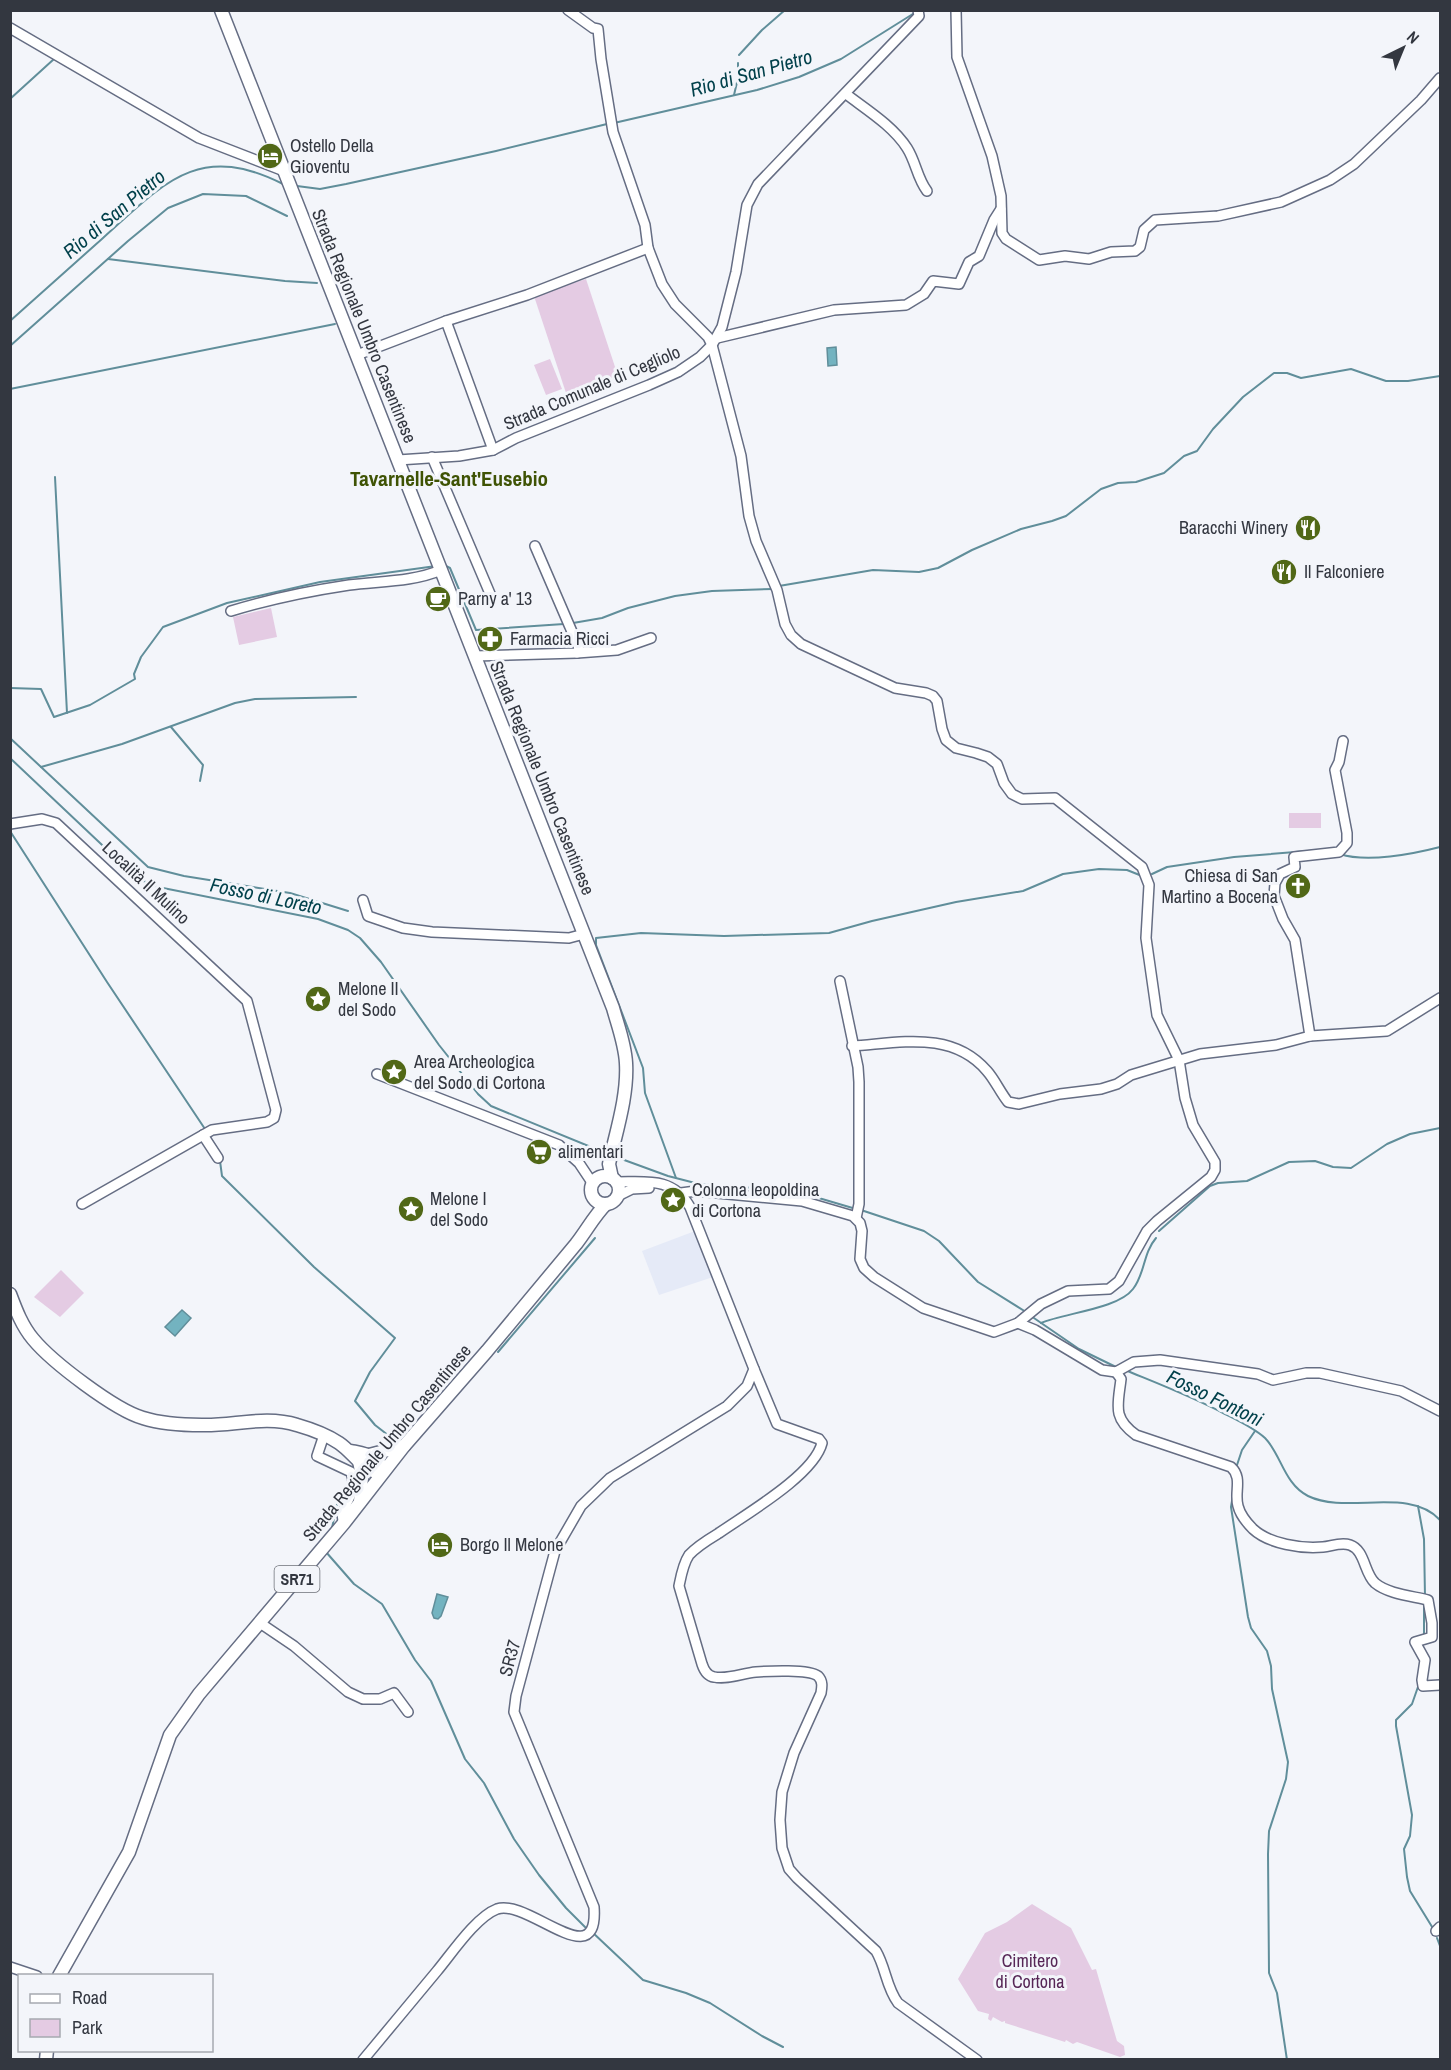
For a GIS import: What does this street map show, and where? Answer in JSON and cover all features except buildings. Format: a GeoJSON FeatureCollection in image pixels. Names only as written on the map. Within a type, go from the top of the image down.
{"type":"FeatureCollection","features":[{"type":"Feature","properties":{"kind":"main road","name":"Strada Regionale Umbro Casentinese"},"geometry":{"type":"LineString","coordinates":[[221,10],[613,1008],[623,1040],[626,1078],[611,1157],[603,1183]]}},
{"type":"Feature","properties":{"kind":"main road"},"geometry":{"type":"LineString","coordinates":[[603,1183],[619,1190],[618,1196]]}},
{"type":"Feature","properties":{"kind":"main road"},"geometry":{"type":"LineString","coordinates":[[603,1183],[598,1202],[606,1204]]}},
{"type":"Feature","properties":{"kind":"main road"},"geometry":{"type":"LineString","coordinates":[[594,1218],[603,1183]]}},
{"type":"Feature","properties":{"kind":"main road","name":"SR71"},"geometry":{"type":"LineString","coordinates":[[594,1218],[606,1204],[614,1201],[618,1196]]}},
{"type":"Feature","properties":{"kind":"main road","name":"Strada Regionale Umbro Casentinese"},"geometry":{"type":"LineString","coordinates":[[60,1974],[129,1852],[170,1735],[199,1694],[344,1524],[404,1446],[487,1351],[576,1244],[594,1218]]}},
{"type":"Feature","properties":{"kind":"main road"},"geometry":{"type":"LineString","coordinates":[[10,1294],[22,1322],[44,1352],[107,1399],[142,1418],[170,1423],[204,1425],[282,1422],[297,1425],[324,1435],[360,1456],[379,1462],[382,1473]]}},
{"type":"Feature","properties":{"kind":"main road"},"geometry":{"type":"LineString","coordinates":[[360,1456],[404,1446]]}},
{"type":"Feature","properties":{"kind":"main road"},"geometry":{"type":"LineString","coordinates":[[360,1456],[362,1476],[360,1504]]}},
{"type":"Feature","properties":{"kind":"street"},"geometry":{"type":"LineString","coordinates":[[568,10],[598,29],[613,132],[645,225],[648,248],[662,284],[675,304],[708,337],[715,341],[834,310],[906,305],[924,294],[933,281],[959,284],[969,262],[979,256],[1001,209]]}},
{"type":"Feature","properties":{"kind":"street"},"geometry":{"type":"LineString","coordinates":[[956,10],[957,57],[992,156],[1001,196],[1002,233],[1006,239],[1040,260],[1065,256],[1089,259],[1111,252],[1135,251],[1140,247],[1144,230],[1155,220],[1218,216],[1281,202],[1330,180],[1354,164],[1421,100],[1440,78]]}},
{"type":"Feature","properties":{"kind":"street"},"geometry":{"type":"LineString","coordinates":[[840,981],[860,1082],[857,1212],[862,1231],[860,1258],[864,1268],[874,1277],[923,1308],[994,1332],[1068,1291],[1109,1289],[1119,1281],[1147,1231],[1211,1177],[1215,1170],[1215,1162],[1193,1125],[1185,1098],[1179,1060],[1157,1015],[1146,938],[1149,885],[1142,867],[1055,798],[1022,799],[1012,794],[1004,783],[997,764],[988,757],[956,748],[946,740],[933,696],[895,688],[801,644],[791,635],[785,624],[777,590],[756,541],[749,516],[741,456],[715,341],[722,327],[736,272],[747,205],[758,184],[777,163],[846,94],[922,12]]}},
{"type":"Feature","properties":{"kind":"street"},"geometry":{"type":"LineString","coordinates":[[10,28],[199,138],[284,171]]}},
{"type":"Feature","properties":{"kind":"street"},"geometry":{"type":"LineString","coordinates":[[846,94],[900,138],[908,149],[920,183],[927,191]]}},
{"type":"Feature","properties":{"kind":"street"},"geometry":{"type":"LineString","coordinates":[[357,355],[446,321],[527,295],[648,248]]}},
{"type":"Feature","properties":{"kind":"street"},"geometry":{"type":"LineString","coordinates":[[446,321],[493,450]]}},
{"type":"Feature","properties":{"kind":"street","name":"Strada Comunale di Cegliolo"},"geometry":{"type":"LineString","coordinates":[[398,460],[459,456],[493,450],[516,438],[678,372],[700,357],[715,341]]}},
{"type":"Feature","properties":{"kind":"street"},"geometry":{"type":"LineString","coordinates":[[432,457],[491,596]]}},
{"type":"Feature","properties":{"kind":"street"},"geometry":{"type":"LineString","coordinates":[[536,546],[579,648],[577,653]]}},
{"type":"Feature","properties":{"kind":"street"},"geometry":{"type":"LineString","coordinates":[[231,611],[266,600],[350,585],[419,577],[441,570]]}},
{"type":"Feature","properties":{"kind":"street"},"geometry":{"type":"LineString","coordinates":[[475,656],[617,650],[651,638]]}},
{"type":"Feature","properties":{"kind":"street"},"geometry":{"type":"LineString","coordinates":[[1310,1036],[1295,940],[1274,896],[1275,883],[1280,874],[1295,867],[1294,857],[1339,852],[1347,843],[1335,770],[1343,741]]}},
{"type":"Feature","properties":{"kind":"street","name":"Località Il Mulino"},"geometry":{"type":"LineString","coordinates":[[10,824],[42,819],[56,823],[247,1001],[276,1110],[274,1118],[267,1122],[212,1130],[203,1135]]}},
{"type":"Feature","properties":{"kind":"street"},"geometry":{"type":"LineString","coordinates":[[363,900],[368,916],[403,928],[432,932],[569,938],[584,933]]}},
{"type":"Feature","properties":{"kind":"street"},"geometry":{"type":"LineString","coordinates":[[852,1046],[932,1041],[956,1047],[987,1071],[1008,1102],[1019,1104],[1060,1094],[1101,1089],[1117,1084],[1131,1075],[1200,1054],[1276,1045],[1310,1036],[1387,1031],[1440,998]]}},
{"type":"Feature","properties":{"kind":"street"},"geometry":{"type":"LineString","coordinates":[[377,1074],[559,1145],[603,1183],[654,1182],[677,1190],[690,1208],[777,1424],[819,1439],[822,1443],[805,1468],[784,1488],[689,1556],[681,1573],[679,1586],[702,1664],[705,1672],[712,1677],[756,1672],[811,1672],[819,1677],[823,1685],[821,1694],[794,1753],[782,1792],[780,1820],[789,1869],[876,1951],[882,1961],[890,1992],[898,2003],[977,2060]]}},
{"type":"Feature","properties":{"kind":"street"},"geometry":{"type":"LineString","coordinates":[[82,1204],[203,1135],[218,1158]]}},
{"type":"Feature","properties":{"kind":"street"},"geometry":{"type":"LineString","coordinates":[[618,1196],[641,1188],[696,1191],[802,1201],[857,1212]]}},
{"type":"Feature","properties":{"kind":"street"},"geometry":{"type":"LineString","coordinates":[[1026,1316],[1035,1330],[1102,1370],[1116,1372],[1134,1362],[1160,1360],[1258,1374],[1273,1380],[1306,1373],[1320,1373],[1401,1391],[1440,1411]]}},
{"type":"Feature","properties":{"kind":"street","name":"SR37"},"geometry":{"type":"LineString","coordinates":[[363,2060],[460,1944],[484,1917],[492,1912],[509,1907],[571,1936],[581,1938],[589,1934],[595,1923],[594,1906],[514,1712],[516,1696],[555,1551],[581,1506],[610,1478],[727,1406],[747,1386],[754,1369]]}},
{"type":"Feature","properties":{"kind":"street"},"geometry":{"type":"LineString","coordinates":[[1116,1372],[1121,1379],[1117,1410],[1126,1428],[1136,1434],[1231,1467],[1238,1475],[1237,1500],[1242,1515],[1253,1529],[1265,1538],[1283,1544],[1302,1546],[1320,1547],[1343,1543],[1352,1546],[1356,1548],[1376,1584],[1428,1600],[1432,1637],[1415,1642],[1425,1660],[1422,1680],[1424,1686],[1440,1685]]}},
{"type":"Feature","properties":{"kind":"street"},"geometry":{"type":"LineString","coordinates":[[324,1435],[317,1456],[351,1472],[353,1477],[353,1493],[342,1512],[341,1518],[344,1524]]}},
{"type":"Feature","properties":{"kind":"street"},"geometry":{"type":"LineString","coordinates":[[260,1623],[294,1646],[348,1692],[363,1699],[380,1698],[394,1693],[408,1712]]}},
{"type":"Feature","properties":{"kind":"street"},"geometry":{"type":"LineString","coordinates":[[10,1967],[31,1974]]}},
{"type":"Feature","properties":{"kind":"shaded area"},"geometry":{"type":"Polygon","coordinates":[[[695,1231],[713,1277],[659,1295],[642,1251],[695,1231]]]}},
{"type":"Feature","properties":{"kind":"green space"},"geometry":{"type":"Polygon","coordinates":[[[586,279],[620,382],[568,399],[534,296],[586,279]]]}},
{"type":"Feature","properties":{"kind":"green space"},"geometry":{"type":"Polygon","coordinates":[[[550,359],[562,389],[546,395],[534,365],[550,359]]]}},
{"type":"Feature","properties":{"kind":"green space"},"geometry":{"type":"Polygon","coordinates":[[[271,608],[277,637],[239,645],[233,617],[271,608]]]}},
{"type":"Feature","properties":{"kind":"green space"},"geometry":{"type":"Polygon","coordinates":[[[1289,813],[1321,813],[1321,828],[1289,828],[1289,813]]]}},
{"type":"Feature","properties":{"kind":"green space"},"geometry":{"type":"Polygon","coordinates":[[[61,1270],[84,1293],[60,1317],[34,1297],[61,1270]]]}},
{"type":"Feature","properties":{"kind":"green space","name":"Cimitero di Cortona"},"geometry":{"type":"Polygon","coordinates":[[[1032,1904],[1071,1928],[1092,1970],[1096,1969],[1117,2041],[1124,2046],[1125,2055],[1120,2057],[1077,2042],[1073,2044],[1066,2040],[1065,2042],[993,2017],[991,2021],[988,2019],[989,2014],[978,2011],[958,1979],[985,1933],[1007,1922],[1032,1904]]]}},
{"type":"Feature","properties":{"kind":"water"},"geometry":{"type":"Polygon","coordinates":[[[836,347],[837,365],[828,366],[827,348],[836,347]]]}},
{"type":"Feature","properties":{"kind":"water"},"geometry":{"type":"Polygon","coordinates":[[[182,1310],[191,1318],[175,1336],[165,1327],[182,1310]]]}},
{"type":"Feature","properties":{"kind":"water"},"geometry":{"type":"Polygon","coordinates":[[[437,1594],[448,1597],[438,1619],[434,1618],[432,1613],[437,1594]]]}},
{"type":"Feature","properties":{"kind":"waterway"},"geometry":{"type":"LineString","coordinates":[[739,55],[785,10]]}},
{"type":"Feature","properties":{"kind":"waterway","name":"Rio di San Pietro"},"geometry":{"type":"LineString","coordinates":[[614,123],[757,90],[799,77],[841,59],[916,12]]}},
{"type":"Feature","properties":{"kind":"waterway"},"geometry":{"type":"LineString","coordinates":[[10,99],[54,59]]}},
{"type":"Feature","properties":{"kind":"waterway"},"geometry":{"type":"LineString","coordinates":[[734,95],[738,78],[738,63]]}},
{"type":"Feature","properties":{"kind":"waterway","name":"Rio di San Pietro"},"geometry":{"type":"LineString","coordinates":[[297,186],[320,189],[346,184],[607,124]]}},
{"type":"Feature","properties":{"kind":"waterway","name":"Rio di San Pietro"},"geometry":{"type":"LineString","coordinates":[[10,321],[144,201],[184,175],[205,168],[227,167],[253,172],[283,184]]}},
{"type":"Feature","properties":{"kind":"waterway"},"geometry":{"type":"LineString","coordinates":[[10,346],[168,208],[203,194],[246,196],[287,216]]}},
{"type":"Feature","properties":{"kind":"waterway"},"geometry":{"type":"LineString","coordinates":[[108,259],[317,283]]}},
{"type":"Feature","properties":{"kind":"waterway"},"geometry":{"type":"LineString","coordinates":[[10,389],[335,324]]}},
{"type":"Feature","properties":{"kind":"waterway"},"geometry":{"type":"LineString","coordinates":[[779,586],[873,570],[919,572],[938,568],[972,550],[1021,529],[1066,516],[1101,489],[1118,483],[1136,482],[1164,473],[1184,456],[1197,451],[1213,429],[1243,397],[1274,373],[1287,373],[1301,378],[1351,369],[1386,381],[1408,381],[1440,376]]}},
{"type":"Feature","properties":{"kind":"waterway"},"geometry":{"type":"LineString","coordinates":[[55,477],[67,713]]}},
{"type":"Feature","properties":{"kind":"waterway"},"geometry":{"type":"LineString","coordinates":[[444,565],[450,568],[476,630],[564,624]]}},
{"type":"Feature","properties":{"kind":"waterway"},"geometry":{"type":"LineString","coordinates":[[10,688],[41,689],[54,717],[90,705],[135,679],[134,674],[141,657],[163,627],[227,603],[320,582],[436,566]]}},
{"type":"Feature","properties":{"kind":"waterway"},"geometry":{"type":"LineString","coordinates":[[573,623],[602,618],[628,608],[675,596],[712,591],[773,589]]}},
{"type":"Feature","properties":{"kind":"waterway"},"geometry":{"type":"LineString","coordinates":[[41,767],[122,744],[235,703],[255,699],[356,697]]}},
{"type":"Feature","properties":{"kind":"waterway"},"geometry":{"type":"LineString","coordinates":[[171,727],[203,765],[200,781]]}},
{"type":"Feature","properties":{"kind":"waterway"},"geometry":{"type":"LineString","coordinates":[[10,738],[148,867],[184,876],[290,893],[348,911]]}},
{"type":"Feature","properties":{"kind":"waterway","name":"Fosso di Loreto"},"geometry":{"type":"LineString","coordinates":[[10,758],[136,877],[153,886],[318,919],[348,930],[360,938],[381,962],[439,1045],[478,1094],[491,1106],[608,1154]]}},
{"type":"Feature","properties":{"kind":"waterway"},"geometry":{"type":"LineString","coordinates":[[10,831],[205,1129]]}},
{"type":"Feature","properties":{"kind":"waterway"},"geometry":{"type":"LineString","coordinates":[[1340,854],[1376,858],[1440,847]]}},
{"type":"Feature","properties":{"kind":"waterway"},"geometry":{"type":"LineString","coordinates":[[1152,874],[1167,867],[1234,857],[1320,850]]}},
{"type":"Feature","properties":{"kind":"waterway"},"geometry":{"type":"LineString","coordinates":[[676,1178],[645,1093],[643,1068],[596,945],[596,938],[641,933],[724,936],[829,933],[956,902],[1023,891],[1063,874],[1099,869],[1127,870],[1142,876]]}},
{"type":"Feature","properties":{"kind":"waterway"},"geometry":{"type":"LineString","coordinates":[[1159,1231],[1210,1186],[1218,1183],[1247,1181],[1289,1162],[1315,1161],[1333,1167],[1351,1168],[1387,1144],[1410,1134],[1440,1128]]}},
{"type":"Feature","properties":{"kind":"waterway"},"geometry":{"type":"LineString","coordinates":[[208,1134],[218,1150]]}},
{"type":"Feature","properties":{"kind":"waterway","name":"Fosso di Loreto"},"geometry":{"type":"LineString","coordinates":[[616,1157],[668,1176],[699,1184],[812,1196],[856,1209]]}},
{"type":"Feature","properties":{"kind":"waterway"},"geometry":{"type":"LineString","coordinates":[[220,1161],[222,1176],[314,1267],[395,1338],[370,1372],[355,1401],[375,1425],[393,1439],[388,1446]]}},
{"type":"Feature","properties":{"kind":"waterway","name":"Fosso di Loreto"},"geometry":{"type":"LineString","coordinates":[[861,1210],[924,1231],[939,1241],[978,1282],[1026,1312]]}},
{"type":"Feature","properties":{"kind":"waterway"},"geometry":{"type":"LineString","coordinates":[[498,1352],[595,1238]]}},
{"type":"Feature","properties":{"kind":"waterway"},"geometry":{"type":"LineString","coordinates":[[1041,1323],[1103,1306],[1126,1296],[1137,1283],[1156,1238]]}},
{"type":"Feature","properties":{"kind":"waterway","name":"Fosso Fontoni"},"geometry":{"type":"LineString","coordinates":[[1031,1316],[1079,1349],[1116,1367]]}},
{"type":"Feature","properties":{"kind":"waterway","name":"Fosso Fontoni"},"geometry":{"type":"LineString","coordinates":[[1125,1370],[1201,1402],[1256,1431],[1270,1445],[1293,1484],[1308,1496],[1341,1503],[1395,1502],[1412,1505],[1427,1510],[1440,1520]]}},
{"type":"Feature","properties":{"kind":"waterway"},"geometry":{"type":"LineString","coordinates":[[1237,1465],[1242,1450],[1255,1431]]}},
{"type":"Feature","properties":{"kind":"waterway"},"geometry":{"type":"LineString","coordinates":[[332,1528],[337,1504],[348,1491]]}},
{"type":"Feature","properties":{"kind":"waterway"},"geometry":{"type":"LineString","coordinates":[[1233,1495],[1231,1507],[1248,1617],[1251,1628],[1267,1651],[1271,1666],[1272,1689],[1288,1762],[1286,1779],[1269,1831],[1268,1854],[1269,1973],[1277,1993],[1287,2060]]}},
{"type":"Feature","properties":{"kind":"waterway"},"geometry":{"type":"LineString","coordinates":[[1418,1506],[1424,1539],[1425,1597]]}},
{"type":"Feature","properties":{"kind":"waterway"},"geometry":{"type":"LineString","coordinates":[[326,1552],[354,1584],[382,1604],[415,1660],[431,1681],[465,1759],[484,1783],[514,1839],[539,1875],[586,1928]]}},
{"type":"Feature","properties":{"kind":"waterway"},"geometry":{"type":"LineString","coordinates":[[1424,1603],[1424,1636]]}},
{"type":"Feature","properties":{"kind":"waterway"},"geometry":{"type":"LineString","coordinates":[[1419,1684],[1412,1704],[1396,1720],[1396,1726],[1412,1815],[1410,1836],[1404,1849],[1407,1877],[1410,1891],[1434,1930]]}},
{"type":"Feature","properties":{"kind":"waterway"},"geometry":{"type":"LineString","coordinates":[[591,1931],[643,1980],[710,2003],[783,2047]]}},
{"type":"Feature","properties":{"kind":"waterway"},"geometry":{"type":"LineString","coordinates":[[1437,1938],[1440,1946]]}},
{"type":"Feature","properties":{"kind":"place","name":"Ostello Della Gioventu"},"geometry":{"type":"Point","coordinates":[270,156]}},
{"type":"Feature","properties":{"kind":"place","name":"Baracchi Winery"},"geometry":{"type":"Point","coordinates":[1308,528]}},
{"type":"Feature","properties":{"kind":"place","name":"Il Falconiere"},"geometry":{"type":"Point","coordinates":[1284,572]}},
{"type":"Feature","properties":{"kind":"place","name":"Parny a' 13"},"geometry":{"type":"Point","coordinates":[438,599]}},
{"type":"Feature","properties":{"kind":"place","name":"Farmacia Ricci"},"geometry":{"type":"Point","coordinates":[490,639]}},
{"type":"Feature","properties":{"kind":"place","name":"Chiesa di San Martino a Bocena"},"geometry":{"type":"Point","coordinates":[1298,886]}},
{"type":"Feature","properties":{"kind":"place","name":"Melone II del Sodo"},"geometry":{"type":"Point","coordinates":[318,999]}},
{"type":"Feature","properties":{"kind":"place","name":"Area Archeologica del Sodo di Cortona"},"geometry":{"type":"Point","coordinates":[394,1072]}},
{"type":"Feature","properties":{"kind":"place","name":"alimentari"},"geometry":{"type":"Point","coordinates":[539,1152]}},
{"type":"Feature","properties":{"kind":"place","name":"Colonna leopoldina di Cortona"},"geometry":{"type":"Point","coordinates":[673,1200]}},
{"type":"Feature","properties":{"kind":"place","name":"Melone I del Sodo"},"geometry":{"type":"Point","coordinates":[411,1209]}},
{"type":"Feature","properties":{"kind":"place","name":"Borgo Il Melone"},"geometry":{"type":"Point","coordinates":[440,1545]}},
{"type":"Feature","properties":{"kind":"district","name":"Tavarnelle-Sant'Eusebio"},"geometry":{"type":"Point","coordinates":[449,479]}}]}
